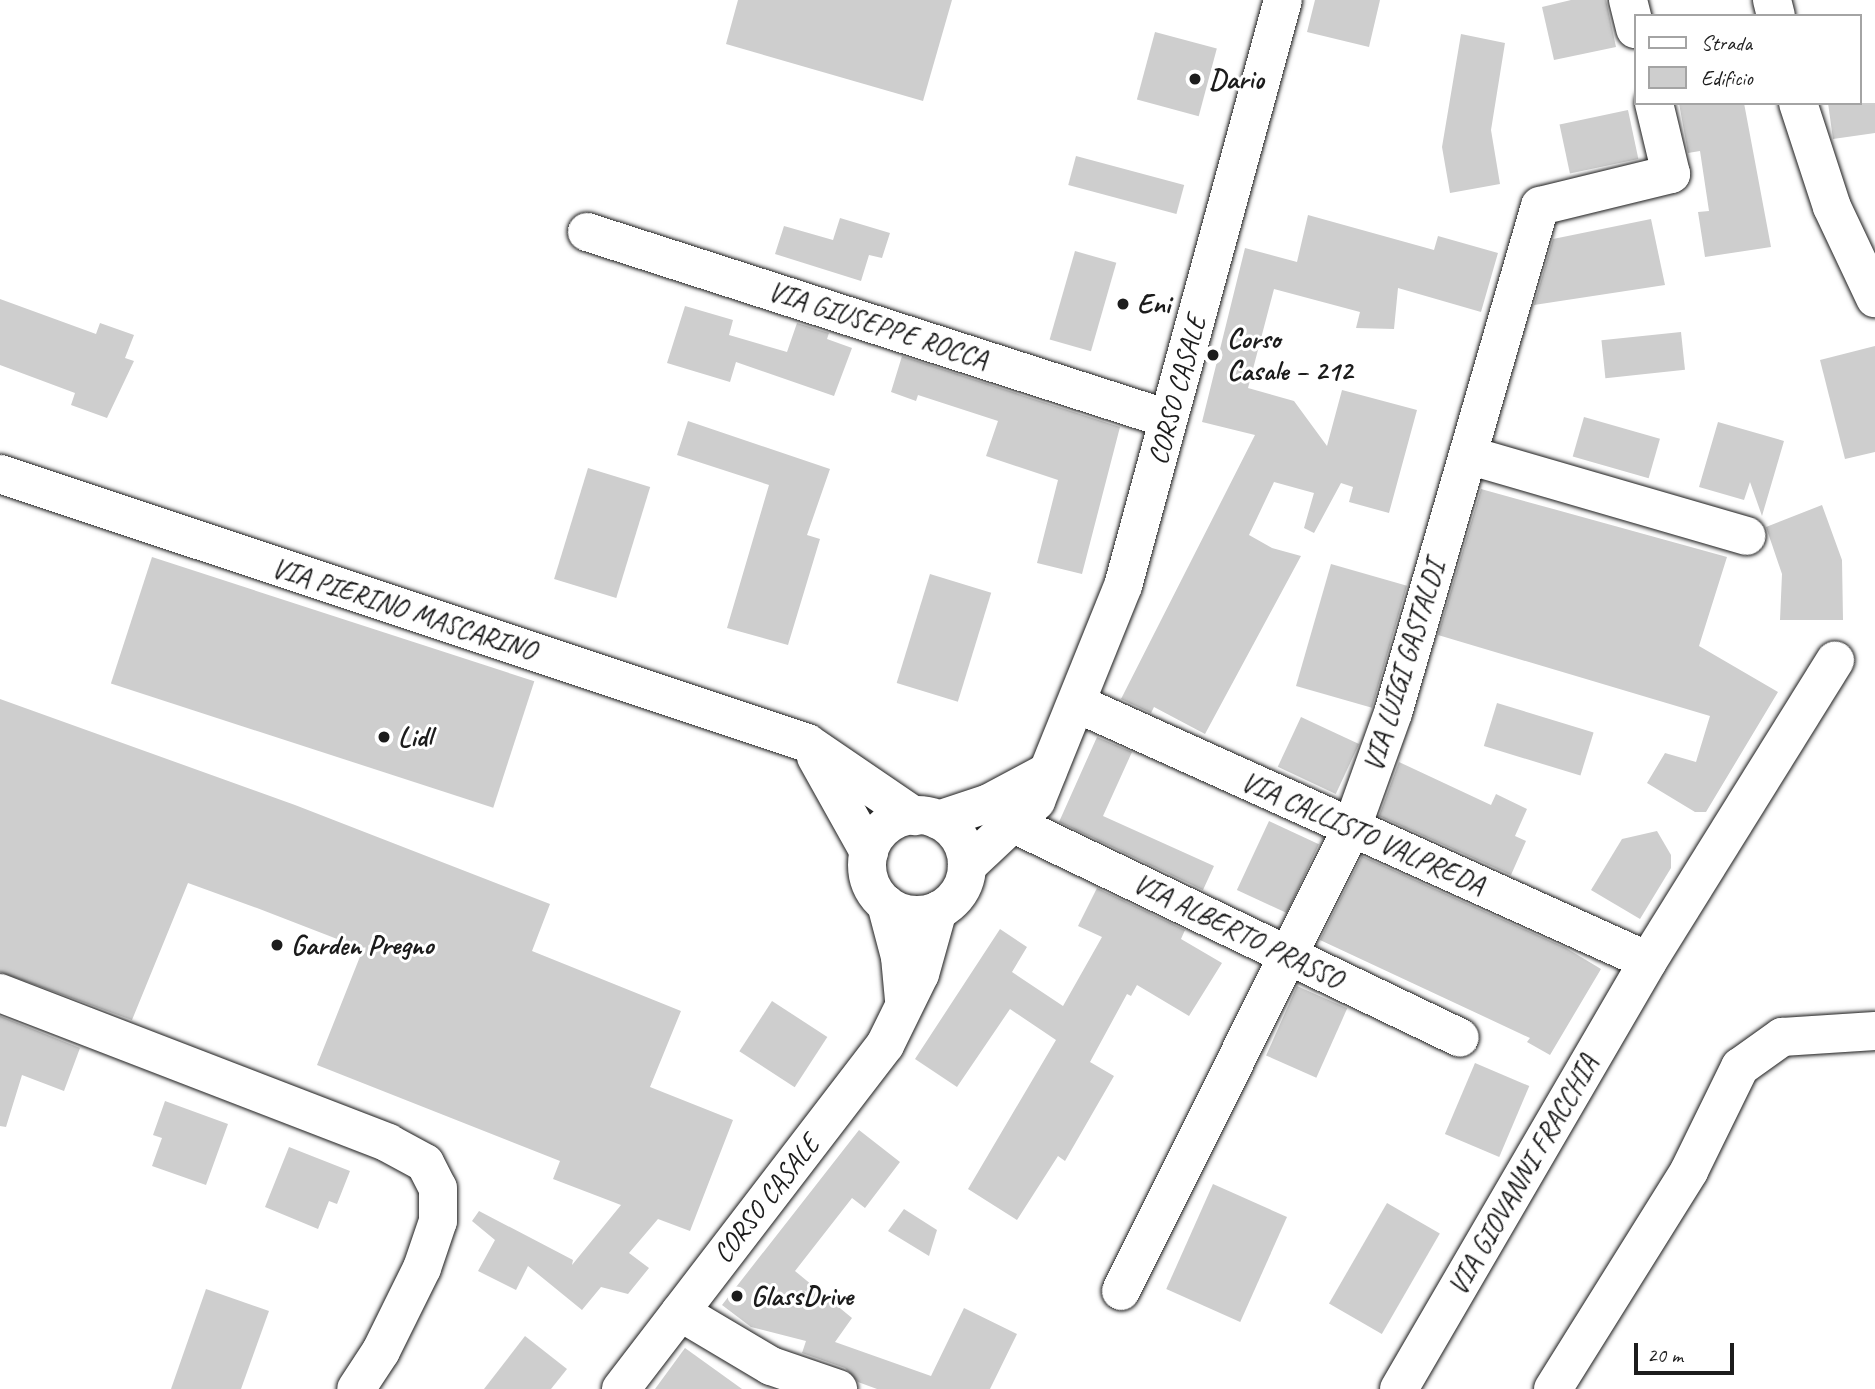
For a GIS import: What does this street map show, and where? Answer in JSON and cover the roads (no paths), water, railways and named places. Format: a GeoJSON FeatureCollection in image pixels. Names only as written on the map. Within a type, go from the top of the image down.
{"type":"FeatureCollection","features":[{"type":"Feature","properties":{"kind":"street","name":"CORSO CASALE"},"geometry":{"type":"LineString","coordinates":[[967,866],[1016,825],[1037,800],[1124,586],[1283,0]]}},
{"type":"Feature","properties":{"kind":"street"},"geometry":{"type":"LineString","coordinates":[[1628,0],[1633,21]]}},
{"type":"Feature","properties":{"kind":"street","name":"VIA LUIGI GASTALDI"},"geometry":{"type":"LineString","coordinates":[[1121,1291],[1352,827],[1393,713],[1540,206],[1671,174],[1654,105]]}},
{"type":"Feature","properties":{"kind":"street"},"geometry":{"type":"LineString","coordinates":[[1798,105],[1832,207],[1875,298]]}},
{"type":"Feature","properties":{"kind":"street","name":"VIA GIUSEPPE ROCCA"},"geometry":{"type":"LineString","coordinates":[[587,232],[1168,419]]}},
{"type":"Feature","properties":{"kind":"street"},"geometry":{"type":"LineString","coordinates":[[1468,454],[1746,536]]}},
{"type":"Feature","properties":{"kind":"street","name":"VIA PIERINO MASCARINO"},"geometry":{"type":"LineString","coordinates":[[0,474],[807,743],[926,818]]}},
{"type":"Feature","properties":{"kind":"street","name":"VIA GIOVANNI FRACCHIA"},"geometry":{"type":"LineString","coordinates":[[1399,1389],[1648,961],[1835,661]]}},
{"type":"Feature","properties":{"kind":"street","name":"VIA CALLISTO VALPREDA"},"geometry":{"type":"LineString","coordinates":[[1078,704],[1648,961]]}},
{"type":"Feature","properties":{"kind":"street"},"geometry":{"type":"LineString","coordinates":[[807,743],[841,794],[869,852],[870,880],[886,904],[911,915],[938,911],[959,892],[967,866],[960,839],[926,818]]}},
{"type":"Feature","properties":{"kind":"street"},"geometry":{"type":"LineString","coordinates":[[869,852],[886,827],[989,803],[1047,772]]}},
{"type":"Feature","properties":{"kind":"street","name":"VIA ALBERTO PRASSO"},"geometry":{"type":"LineString","coordinates":[[1016,825],[1460,1038]]}},
{"type":"Feature","properties":{"kind":"street","name":"CORSO CASALE"},"geometry":{"type":"LineString","coordinates":[[886,904],[901,957],[904,1005]]}},
{"type":"Feature","properties":{"kind":"street","name":"CORSO CASALE"},"geometry":{"type":"LineString","coordinates":[[621,1389],[885,1045],[920,974],[938,911]]}},
{"type":"Feature","properties":{"kind":"street"},"geometry":{"type":"LineString","coordinates":[[0,993],[388,1143],[425,1163],[438,1188],[438,1221],[422,1268],[381,1351],[356,1389]]}},
{"type":"Feature","properties":{"kind":"street"},"geometry":{"type":"LineString","coordinates":[[1553,1389],[1689,1171],[1740,1067],[1782,1037],[1875,1031]]}},
{"type":"Feature","properties":{"kind":"street"},"geometry":{"type":"LineString","coordinates":[[680,1312],[771,1366],[838,1389]]}},
{"type":"Feature","properties":{"kind":"place","name":"Dario"},"geometry":{"type":"Point","coordinates":[1195,79]}},
{"type":"Feature","properties":{"kind":"place","name":"Eni"},"geometry":{"type":"Point","coordinates":[1123,304]}},
{"type":"Feature","properties":{"kind":"place","name":"Corso Casale – 212"},"geometry":{"type":"Point","coordinates":[1213,355]}},
{"type":"Feature","properties":{"kind":"place","name":"Lidl"},"geometry":{"type":"Point","coordinates":[384,737]}},
{"type":"Feature","properties":{"kind":"place","name":"Garden Pregno"},"geometry":{"type":"Point","coordinates":[277,945]}},
{"type":"Feature","properties":{"kind":"place","name":"GlassDrive"},"geometry":{"type":"Point","coordinates":[737,1296]}}]}
